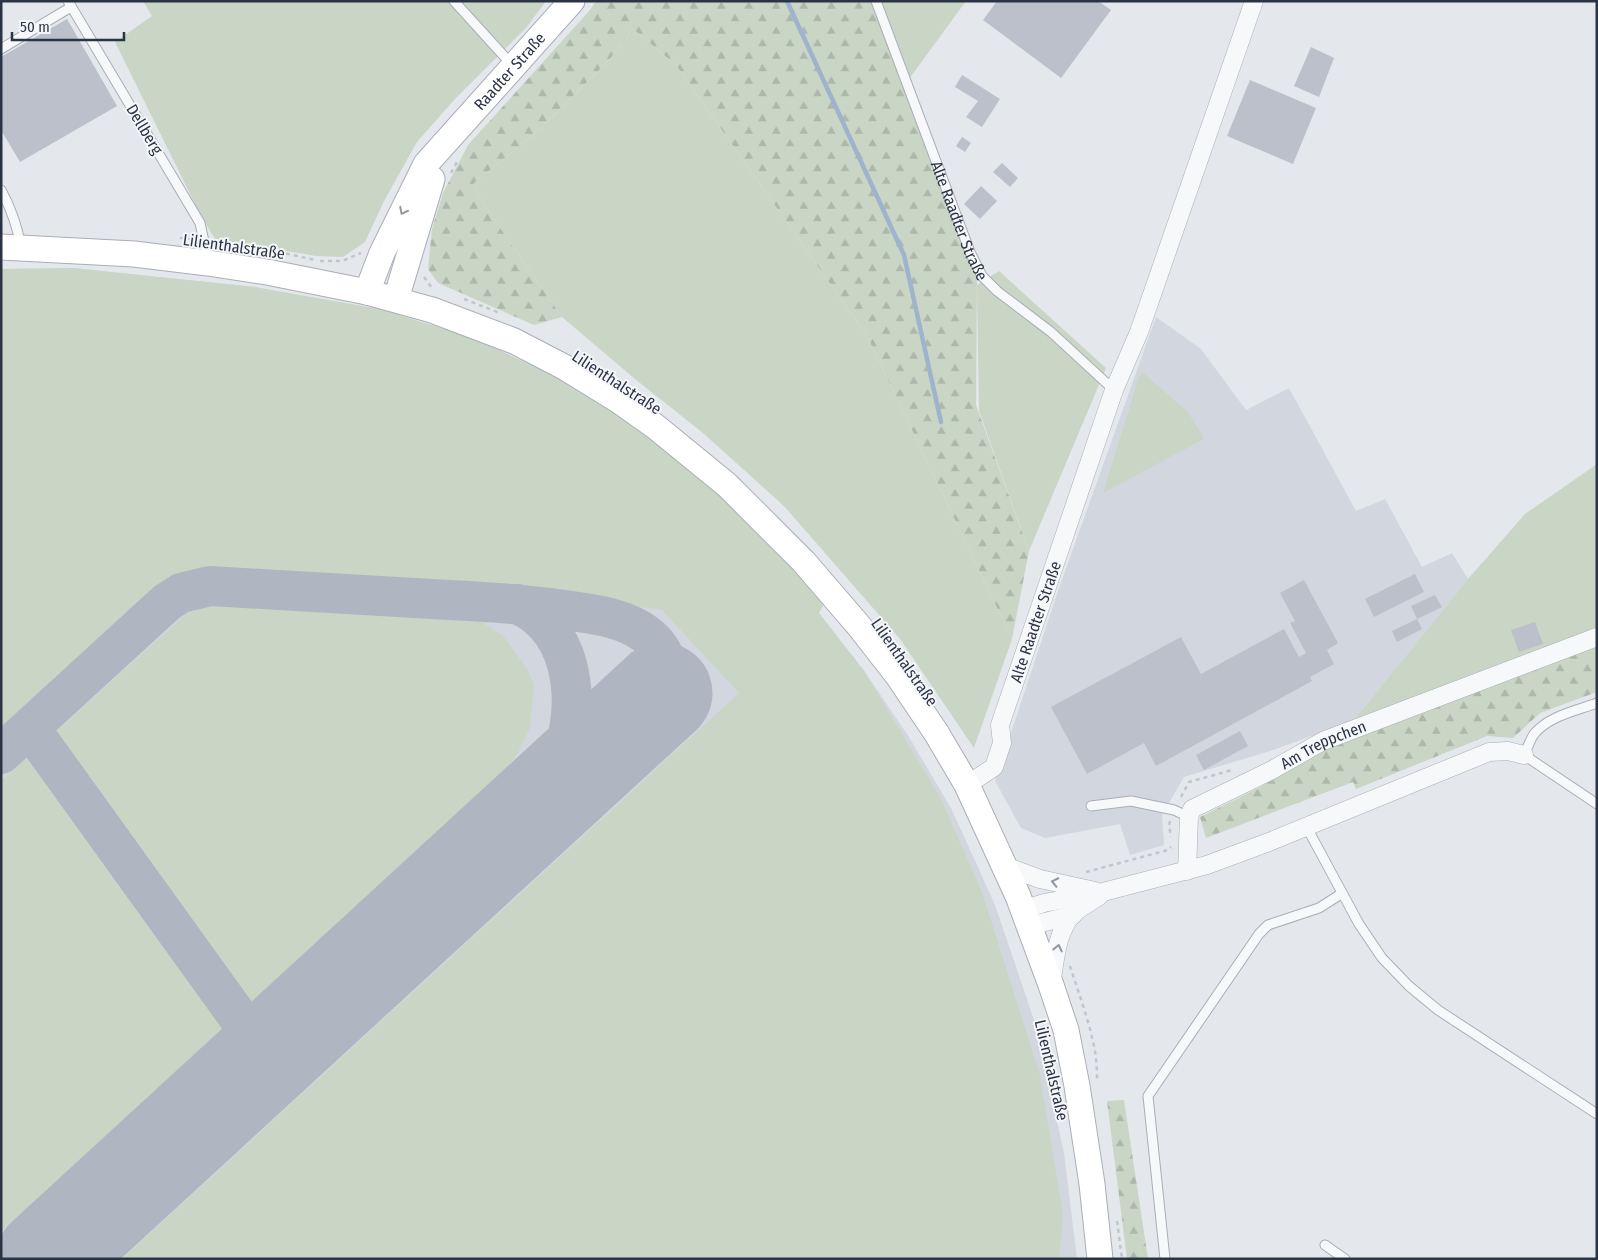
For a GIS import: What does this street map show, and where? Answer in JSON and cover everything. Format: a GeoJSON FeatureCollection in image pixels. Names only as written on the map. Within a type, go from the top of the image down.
{"type":"FeatureCollection","features":[{"type":"Feature","properties":{"kind":"main road","name":"Raadter Straße"},"geometry":{"type":"LineString","coordinates":[[396,299],[432,180],[514,67],[572,1]]}},
{"type":"Feature","properties":{"kind":"main road","name":"Raadter Straße"},"geometry":{"type":"LineString","coordinates":[[367,292],[379,259],[426,164],[455,147]]}},
{"type":"Feature","properties":{"kind":"main road","name":"Lilienthalstraße"},"geometry":{"type":"LineString","coordinates":[[11,247],[134,254],[206,252],[267,272],[367,292],[432,310],[514,342],[566,368],[618,400],[656,427],[727,485],[804,562],[859,626],[898,676],[937,734],[967,785],[1005,866],[1051,985],[1066,1030],[1078,1086],[1092,1184],[1100,1259]]}},
{"type":"Feature","properties":{"kind":"street","name":"Alte Raadter Straße"},"geometry":{"type":"LineString","coordinates":[[967,785],[994,767],[1002,743],[1000,725],[1114,390],[1142,322],[1254,1]]}},
{"type":"Feature","properties":{"kind":"street","name":"Am Treppchen"},"geometry":{"type":"LineString","coordinates":[[1181,814],[1272,770],[1323,741],[1597,637]]}},
{"type":"Feature","properties":{"kind":"street"},"geometry":{"type":"LineString","coordinates":[[1026,918],[1044,903],[1103,892],[1187,871],[1234,855],[1489,752],[1508,751],[1524,756]]}},
{"type":"Feature","properties":{"kind":"street"},"geometry":{"type":"LineString","coordinates":[[1181,814],[1187,871]]}},
{"type":"Feature","properties":{"kind":"street"},"geometry":{"type":"LineString","coordinates":[[1005,866],[1040,879],[1103,892]]}},
{"type":"Feature","properties":{"kind":"street"},"geometry":{"type":"LineString","coordinates":[[1051,985],[1061,936],[1073,915],[1103,892]]}},
{"type":"Feature","properties":{"kind":"street"},"geometry":{"type":"LineString","coordinates":[[1026,918],[1073,915]]}},
{"type":"Feature","properties":{"kind":"lane"},"geometry":{"type":"LineString","coordinates":[[454,1],[514,67]]}},
{"type":"Feature","properties":{"kind":"lane","name":"Alte Raadter Straße"},"geometry":{"type":"LineString","coordinates":[[876,1],[970,252],[982,276],[997,291],[1051,332],[1114,390]]}},
{"type":"Feature","properties":{"kind":"lane"},"geometry":{"type":"LineString","coordinates":[[1,49],[70,4]]}},
{"type":"Feature","properties":{"kind":"lane","name":"Dellberg"},"geometry":{"type":"LineString","coordinates":[[70,4],[200,223],[206,252]]}},
{"type":"Feature","properties":{"kind":"lane"},"geometry":{"type":"LineString","coordinates":[[1,190],[8,202],[18,230],[11,247]]}},
{"type":"Feature","properties":{"kind":"lane"},"geometry":{"type":"LineString","coordinates":[[1597,703],[1552,719],[1533,736],[1524,756],[1597,804]]}},
{"type":"Feature","properties":{"kind":"lane"},"geometry":{"type":"LineString","coordinates":[[1091,806],[1131,801],[1181,814]]}},
{"type":"Feature","properties":{"kind":"lane"},"geometry":{"type":"LineString","coordinates":[[1306,826],[1358,924],[1382,958],[1408,986],[1438,1010],[1597,1114]]}},
{"type":"Feature","properties":{"kind":"lane"},"geometry":{"type":"LineString","coordinates":[[1165,1259],[1148,1096],[1259,934],[1268,925],[1319,908],[1341,894]]}},
{"type":"Feature","properties":{"kind":"lane"},"geometry":{"type":"LineString","coordinates":[[1325,1246],[1345,1259]]}},
{"type":"Feature","properties":{"kind":"path"},"geometry":{"type":"LineString","coordinates":[[449,177],[455,147]]}},
{"type":"Feature","properties":{"kind":"path","name":"Lilienthalstraße"},"geometry":{"type":"LineString","coordinates":[[176,238],[206,252],[262,248],[321,261],[342,260],[361,252],[379,259]]}},
{"type":"Feature","properties":{"kind":"path"},"geometry":{"type":"LineString","coordinates":[[404,268],[422,274],[431,288],[440,291]]}},
{"type":"Feature","properties":{"kind":"path"},"geometry":{"type":"LineString","coordinates":[[458,297],[503,315]]}},
{"type":"Feature","properties":{"kind":"path"},"geometry":{"type":"LineString","coordinates":[[1171,838],[1169,825],[1181,814],[1189,782],[1232,770]]}},
{"type":"Feature","properties":{"kind":"path"},"geometry":{"type":"LineString","coordinates":[[1084,873],[1168,850],[1173,845]]}},
{"type":"Feature","properties":{"kind":"path","name":"Lilienthalstraße"},"geometry":{"type":"LineString","coordinates":[[1041,1022],[1048,1048]]}},
{"type":"Feature","properties":{"kind":"shaded area"},"geometry":{"type":"Polygon","coordinates":[[[73,268],[255,287],[380,315],[794,581],[865,672],[909,737],[952,810],[995,905],[1035,1023],[1064,1153],[1077,1259],[1,1259],[1,269],[73,268]]]}},
{"type":"Feature","properties":{"kind":"shaded area"},"geometry":{"type":"Polygon","coordinates":[[[1156,317],[1201,349],[1246,410],[1289,388],[1356,511],[1385,499],[1422,567],[1452,553],[1468,579],[1353,721],[1270,751],[1184,777],[1162,815],[1164,845],[1130,855],[1120,824],[1045,838],[1021,828],[995,781],[1058,591],[1156,317]]]}},
{"type":"Feature","properties":{"kind":"green space"},"geometry":{"type":"Polygon","coordinates":[[[143,1],[546,1],[526,28],[455,99],[417,142],[384,201],[365,242],[343,257],[316,256],[215,239],[201,216],[115,42],[152,16],[143,1]]]}},
{"type":"Feature","properties":{"kind":"green space"},"geometry":{"type":"Polygon","coordinates":[[[596,1],[878,1],[977,277],[976,405],[1029,551],[1012,639],[867,336],[676,65],[633,29],[609,60],[539,130],[474,183],[478,196],[562,317],[534,325],[438,283],[428,269],[432,229],[443,193],[468,145],[596,1]]]}},
{"type":"Feature","properties":{"kind":"green space"},"geometry":{"type":"Polygon","coordinates":[[[880,1],[966,1],[909,79],[880,1]]]}},
{"type":"Feature","properties":{"kind":"green space"},"geometry":{"type":"Polygon","coordinates":[[[633,29],[676,65],[867,336],[1012,639],[974,748],[900,639],[784,506],[703,433],[635,379],[562,317],[478,196],[474,183],[539,130],[609,60],[633,29]]]}},
{"type":"Feature","properties":{"kind":"green space"},"geometry":{"type":"Polygon","coordinates":[[[73,268],[255,287],[380,309],[473,338],[553,375],[652,436],[725,499],[789,563],[824,604],[819,613],[865,672],[941,799],[982,892],[1040,1075],[1063,1214],[1059,1259],[122,1259],[739,693],[662,610],[473,583],[207,570],[168,581],[1,732],[1,269],[73,268]]]}},
{"type":"Feature","properties":{"kind":"green space"},"geometry":{"type":"Polygon","coordinates":[[[999,271],[1106,368],[1029,551],[979,411],[977,285],[999,271]]]}},
{"type":"Feature","properties":{"kind":"green space"},"geometry":{"type":"Polygon","coordinates":[[[1141,371],[1188,412],[1204,439],[1103,493],[1141,371]]]}},
{"type":"Feature","properties":{"kind":"green space"},"geometry":{"type":"Polygon","coordinates":[[[1597,464],[1597,630],[1353,721],[1468,579],[1525,514],[1597,464]]]}},
{"type":"Feature","properties":{"kind":"green space"},"geometry":{"type":"Polygon","coordinates":[[[206,606],[451,615],[479,620],[503,636],[528,670],[534,685],[530,727],[519,751],[504,773],[1,1232],[1,781],[187,613],[206,606]]]}},
{"type":"Feature","properties":{"kind":"green space"},"geometry":{"type":"Polygon","coordinates":[[[1597,646],[1597,692],[1540,713],[1513,738],[1487,736],[1356,789],[1353,782],[1206,838],[1200,817],[1258,788],[1320,749],[1597,646]]]}},
{"type":"Feature","properties":{"kind":"green space"},"geometry":{"type":"Polygon","coordinates":[[[1124,1100],[1148,1259],[1127,1259],[1107,1101],[1124,1100]]]}},
{"type":"Feature","properties":{"kind":"building"},"geometry":{"type":"Polygon","coordinates":[[[997,1],[1098,1],[1111,10],[1061,78],[983,20],[997,1]]]}},
{"type":"Feature","properties":{"kind":"building"},"geometry":{"type":"Polygon","coordinates":[[[67,19],[117,106],[20,162],[1,130],[1,57],[67,19]]]}},
{"type":"Feature","properties":{"kind":"building"},"geometry":{"type":"Polygon","coordinates":[[[1311,47],[1334,58],[1319,97],[1294,86],[1311,47]]]}},
{"type":"Feature","properties":{"kind":"building"},"geometry":{"type":"Polygon","coordinates":[[[962,75],[1000,99],[982,127],[966,117],[978,101],[955,87],[962,75]]]}},
{"type":"Feature","properties":{"kind":"building"},"geometry":{"type":"Polygon","coordinates":[[[1250,80],[1316,108],[1293,164],[1227,136],[1250,80]]]}},
{"type":"Feature","properties":{"kind":"building"},"geometry":{"type":"Polygon","coordinates":[[[962,137],[971,143],[965,152],[956,146],[962,137]]]}},
{"type":"Feature","properties":{"kind":"building"},"geometry":{"type":"Polygon","coordinates":[[[1002,163],[1018,178],[1010,187],[993,172],[1002,163]]]}},
{"type":"Feature","properties":{"kind":"building"},"geometry":{"type":"Polygon","coordinates":[[[981,186],[997,201],[980,219],[964,204],[981,186]]]}},
{"type":"Feature","properties":{"kind":"building"},"geometry":{"type":"Polygon","coordinates":[[[1415,574],[1424,592],[1374,617],[1365,599],[1415,574]]]}},
{"type":"Feature","properties":{"kind":"building"},"geometry":{"type":"Polygon","coordinates":[[[1304,580],[1338,643],[1327,650],[1334,664],[1310,677],[1312,681],[1156,766],[1144,743],[1087,774],[1051,707],[1181,637],[1201,674],[1284,629],[1299,657],[1306,653],[1290,623],[1295,621],[1280,593],[1304,580]]]}},
{"type":"Feature","properties":{"kind":"building"},"geometry":{"type":"Polygon","coordinates":[[[1435,595],[1442,607],[1417,619],[1411,606],[1435,595]]]}},
{"type":"Feature","properties":{"kind":"building"},"geometry":{"type":"Polygon","coordinates":[[[1417,619],[1422,629],[1397,642],[1392,631],[1417,619]]]}},
{"type":"Feature","properties":{"kind":"building"},"geometry":{"type":"Polygon","coordinates":[[[1535,622],[1543,644],[1519,652],[1511,630],[1535,622]]]}},
{"type":"Feature","properties":{"kind":"building"},"geometry":{"type":"Polygon","coordinates":[[[1240,731],[1248,746],[1204,770],[1196,755],[1240,731]]]}},
{"type":"Feature","properties":{"kind":"waterway"},"geometry":{"type":"LineString","coordinates":[[787,1],[904,255],[941,422]]}},
{"type":"Feature","properties":{"kind":"taxiway"},"geometry":{"type":"LineString","coordinates":[[1,754],[167,602],[181,593],[210,586],[497,603],[607,617],[636,628],[659,648],[664,656],[668,674],[667,684],[662,693]]}},
{"type":"Feature","properties":{"kind":"taxiway"},"geometry":{"type":"LineString","coordinates":[[495,846],[534,804],[553,775],[563,754],[569,730],[572,705],[570,680],[564,656],[554,635],[538,617],[517,604]]}},
{"type":"Feature","properties":{"kind":"taxiway"},"geometry":{"type":"LineString","coordinates":[[30,728],[267,1057]]}},
{"type":"Feature","properties":{"kind":"runway"},"geometry":{"type":"LineString","coordinates":[[46,1259],[662,693]]}}]}
